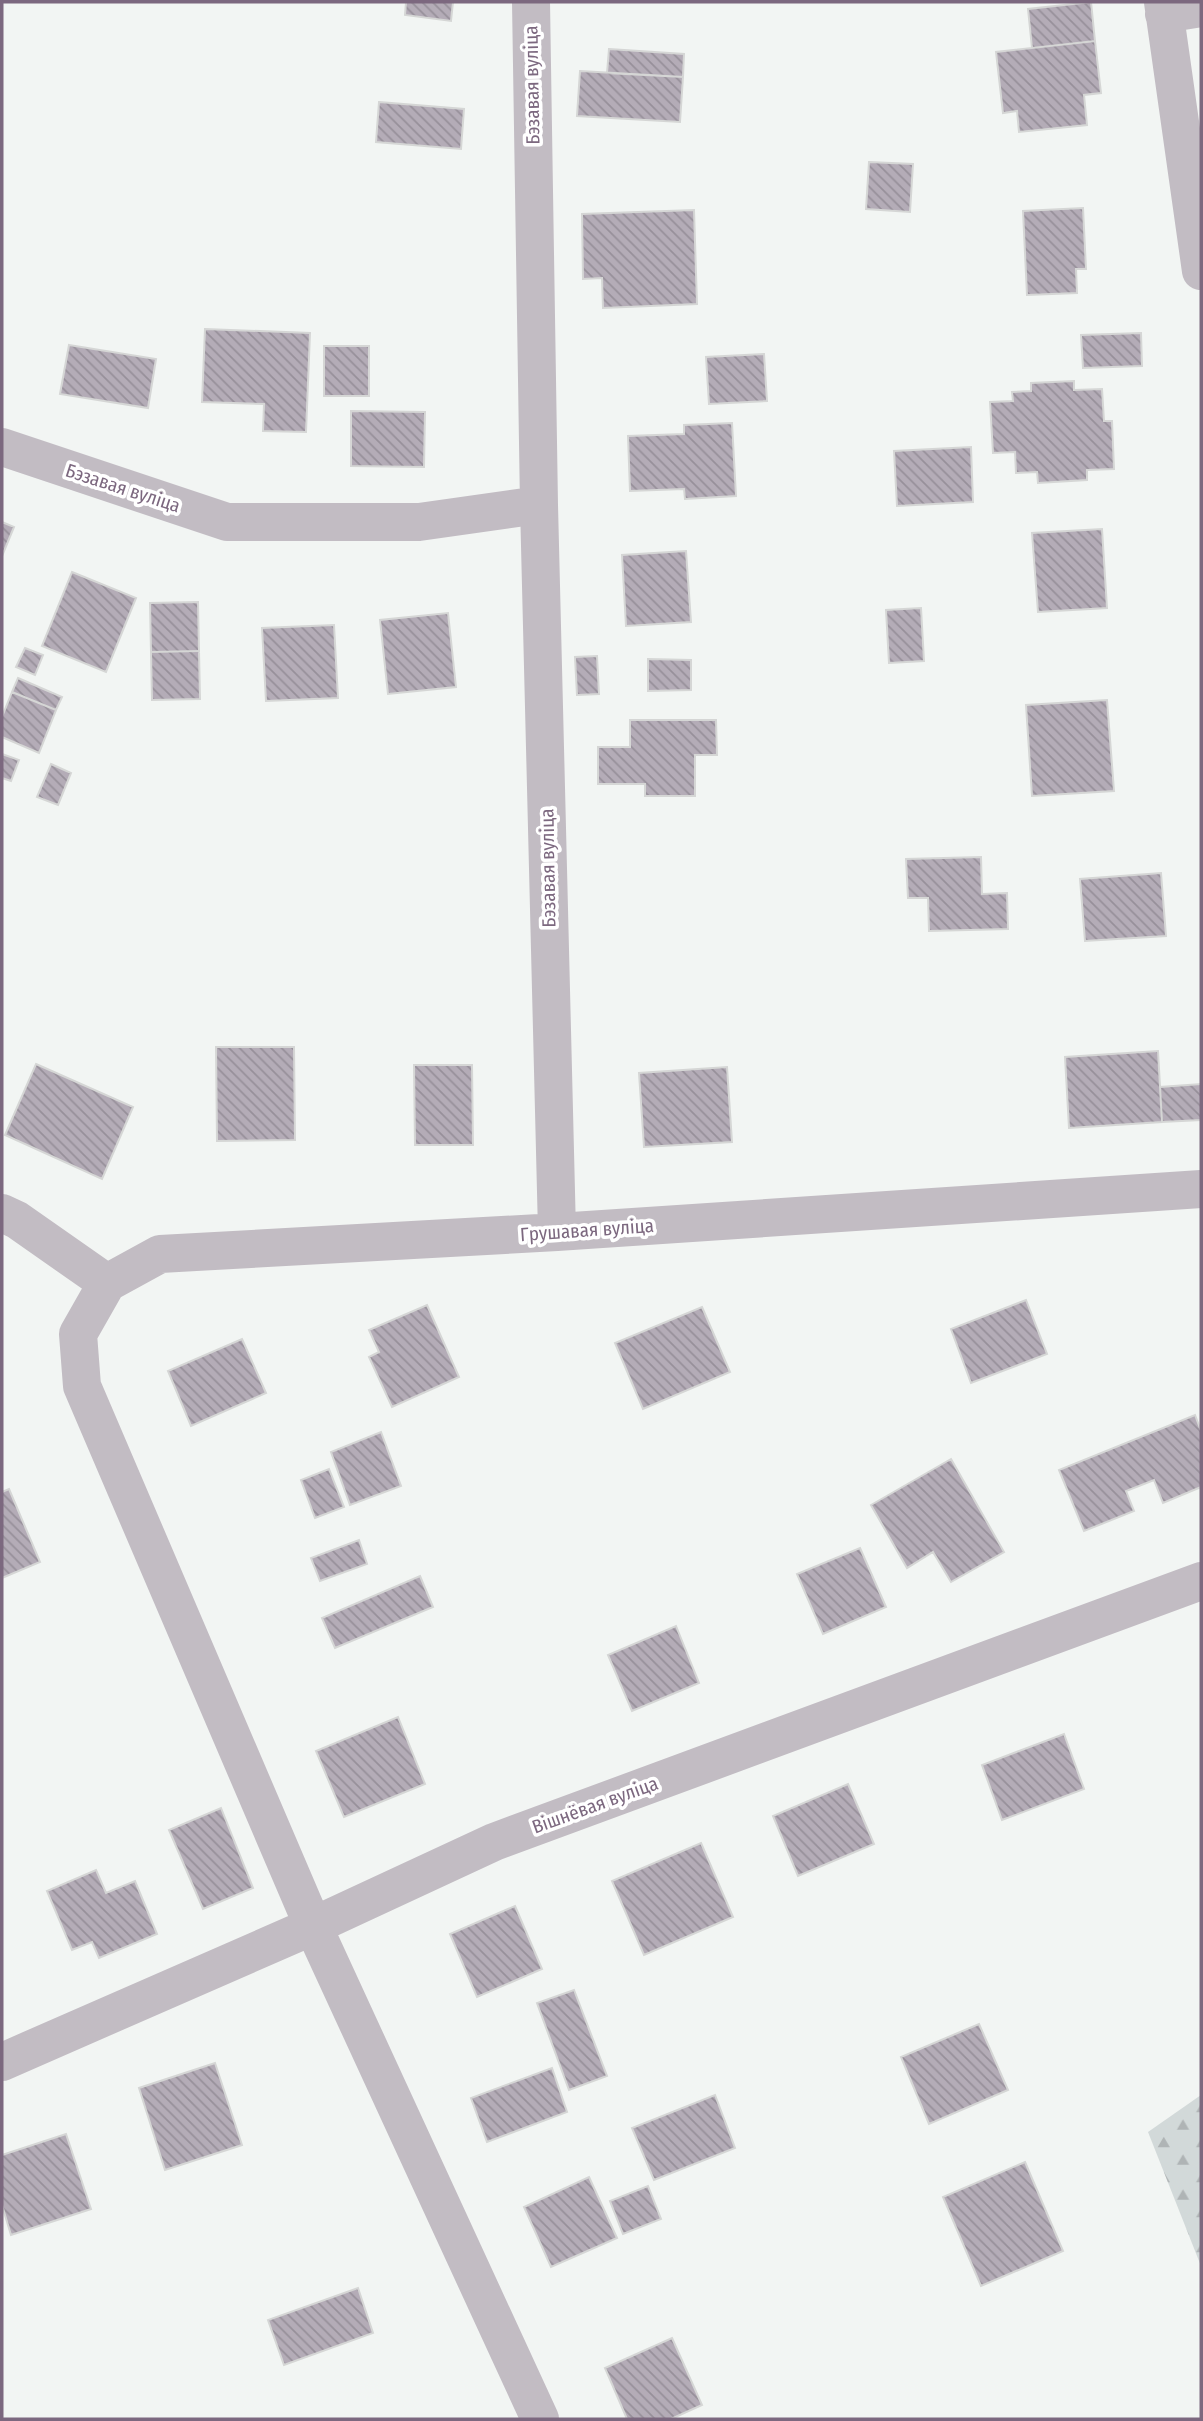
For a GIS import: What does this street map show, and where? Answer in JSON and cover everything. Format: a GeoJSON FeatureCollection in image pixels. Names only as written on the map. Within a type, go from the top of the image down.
{"type":"FeatureCollection","features":[{"type":"Feature","properties":{"kind":"street","name":"Бэзавая вуліца"},"geometry":{"type":"LineString","coordinates":[[531,2],[539,505],[556,1232]]}},
{"type":"Feature","properties":{"kind":"street"},"geometry":{"type":"LineString","coordinates":[[1176,8],[1201,271]]}},
{"type":"Feature","properties":{"kind":"street","name":"Бэзавая вуліца"},"geometry":{"type":"LineString","coordinates":[[2,447],[228,522],[419,522],[539,505]]}},
{"type":"Feature","properties":{"kind":"street","name":"Грушавая вуліца"},"geometry":{"type":"LineString","coordinates":[[107,1283],[160,1254],[556,1232],[1201,1189]]}},
{"type":"Feature","properties":{"kind":"street"},"geometry":{"type":"LineString","coordinates":[[2,1213],[17,1220],[107,1283],[78,1334],[82,1386],[313,1926],[540,2419]]}},
{"type":"Feature","properties":{"kind":"street","name":"Вішнёвая вуліца"},"geometry":{"type":"LineString","coordinates":[[2,2062],[313,1926],[494,1842],[1201,1581]]}},
{"type":"Feature","properties":{"kind":"green space"},"geometry":{"type":"Polygon","coordinates":[[[1201,2095],[1201,2266],[1148,2132],[1201,2095]]]}},
{"type":"Feature","properties":{"kind":"building"},"geometry":{"type":"Polygon","coordinates":[[[406,2],[453,2],[451,21],[405,15],[406,2]]]}},
{"type":"Feature","properties":{"kind":"building"},"geometry":{"type":"Polygon","coordinates":[[[1091,2],[1095,41],[1032,48],[1028,9],[1091,2]]]}},
{"type":"Feature","properties":{"kind":"building"},"geometry":{"type":"Polygon","coordinates":[[[1095,41],[1101,93],[1084,95],[1087,125],[1019,132],[1017,111],[1003,113],[996,52],[1095,41]]]}},
{"type":"Feature","properties":{"kind":"building"},"geometry":{"type":"Polygon","coordinates":[[[609,49],[684,54],[683,77],[607,73],[609,49]]]}},
{"type":"Feature","properties":{"kind":"building"},"geometry":{"type":"Polygon","coordinates":[[[580,71],[683,77],[680,122],[577,116],[580,71]]]}},
{"type":"Feature","properties":{"kind":"building"},"geometry":{"type":"Polygon","coordinates":[[[379,102],[464,109],[461,149],[376,142],[379,102]]]}},
{"type":"Feature","properties":{"kind":"building"},"geometry":{"type":"Polygon","coordinates":[[[869,162],[913,164],[910,212],[866,209],[869,162]]]}},
{"type":"Feature","properties":{"kind":"building"},"geometry":{"type":"Polygon","coordinates":[[[1083,208],[1086,269],[1076,269],[1077,293],[1027,295],[1023,211],[1083,208]]]}},
{"type":"Feature","properties":{"kind":"building"},"geometry":{"type":"Polygon","coordinates":[[[694,210],[697,304],[603,308],[602,278],[583,279],[582,214],[694,210]]]}},
{"type":"Feature","properties":{"kind":"building"},"geometry":{"type":"Polygon","coordinates":[[[205,329],[310,333],[306,432],[263,431],[264,404],[202,402],[205,329]]]}},
{"type":"Feature","properties":{"kind":"building"},"geometry":{"type":"Polygon","coordinates":[[[1141,333],[1142,366],[1083,368],[1081,335],[1141,333]]]}},
{"type":"Feature","properties":{"kind":"building"},"geometry":{"type":"Polygon","coordinates":[[[69,345],[156,359],[148,408],[60,394],[69,345]]]}},
{"type":"Feature","properties":{"kind":"building"},"geometry":{"type":"Polygon","coordinates":[[[324,346],[369,346],[369,396],[324,396],[324,346]]]}},
{"type":"Feature","properties":{"kind":"building"},"geometry":{"type":"Polygon","coordinates":[[[764,354],[767,401],[709,404],[706,357],[764,354]]]}},
{"type":"Feature","properties":{"kind":"building"},"geometry":{"type":"Polygon","coordinates":[[[1074,381],[1074,390],[1102,389],[1104,421],[1112,421],[1114,469],[1087,470],[1087,480],[1038,483],[1037,472],[1016,473],[1015,452],[993,453],[990,402],[1013,401],[1012,392],[1031,391],[1031,383],[1074,381]]]}},
{"type":"Feature","properties":{"kind":"building"},"geometry":{"type":"Polygon","coordinates":[[[351,411],[425,412],[424,467],[351,466],[351,411]]]}},
{"type":"Feature","properties":{"kind":"building"},"geometry":{"type":"Polygon","coordinates":[[[732,423],[736,496],[685,499],[684,489],[630,491],[628,436],[684,434],[684,425],[732,423]]]}},
{"type":"Feature","properties":{"kind":"building"},"geometry":{"type":"Polygon","coordinates":[[[971,447],[973,502],[897,506],[894,451],[971,447]]]}},
{"type":"Feature","properties":{"kind":"building"},"geometry":{"type":"Polygon","coordinates":[[[2,522],[14,527],[2,556],[2,522]]]}},
{"type":"Feature","properties":{"kind":"building"},"geometry":{"type":"Polygon","coordinates":[[[1102,529],[1107,608],[1038,612],[1032,533],[1102,529]]]}},
{"type":"Feature","properties":{"kind":"building"},"geometry":{"type":"Polygon","coordinates":[[[686,551],[691,622],[626,626],[622,555],[686,551]]]}},
{"type":"Feature","properties":{"kind":"building"},"geometry":{"type":"Polygon","coordinates":[[[72,572],[136,598],[106,672],[42,646],[72,572]]]}},
{"type":"Feature","properties":{"kind":"building"},"geometry":{"type":"Polygon","coordinates":[[[198,602],[199,651],[151,652],[150,603],[198,602]]]}},
{"type":"Feature","properties":{"kind":"building"},"geometry":{"type":"Polygon","coordinates":[[[921,608],[924,661],[889,663],[886,610],[921,608]]]}},
{"type":"Feature","properties":{"kind":"building"},"geometry":{"type":"Polygon","coordinates":[[[448,613],[456,687],[388,694],[380,620],[448,613]]]}},
{"type":"Feature","properties":{"kind":"building"},"geometry":{"type":"Polygon","coordinates":[[[334,625],[338,698],[266,701],[262,628],[334,625]]]}},
{"type":"Feature","properties":{"kind":"building"},"geometry":{"type":"Polygon","coordinates":[[[25,648],[43,655],[35,675],[16,667],[25,648]]]}},
{"type":"Feature","properties":{"kind":"building"},"geometry":{"type":"Polygon","coordinates":[[[199,651],[200,699],[152,700],[151,652],[199,651]]]}},
{"type":"Feature","properties":{"kind":"building"},"geometry":{"type":"Polygon","coordinates":[[[597,656],[599,694],[577,695],[575,657],[597,656]]]}},
{"type":"Feature","properties":{"kind":"building"},"geometry":{"type":"Polygon","coordinates":[[[648,659],[691,660],[691,690],[648,691],[648,659]]]}},
{"type":"Feature","properties":{"kind":"building"},"geometry":{"type":"Polygon","coordinates":[[[18,678],[62,697],[56,710],[12,692],[18,678]]]}},
{"type":"Feature","properties":{"kind":"building"},"geometry":{"type":"Polygon","coordinates":[[[12,692],[56,710],[39,753],[2,737],[2,717],[12,692]]]}},
{"type":"Feature","properties":{"kind":"building"},"geometry":{"type":"Polygon","coordinates":[[[1107,700],[1114,791],[1032,796],[1026,705],[1107,700]]]}},
{"type":"Feature","properties":{"kind":"building"},"geometry":{"type":"Polygon","coordinates":[[[630,720],[716,720],[717,755],[695,755],[695,796],[645,796],[645,784],[598,784],[598,747],[630,747],[630,720]]]}},
{"type":"Feature","properties":{"kind":"building"},"geometry":{"type":"Polygon","coordinates":[[[2,754],[19,760],[11,781],[2,778],[2,754]]]}},
{"type":"Feature","properties":{"kind":"building"},"geometry":{"type":"Polygon","coordinates":[[[51,764],[71,773],[58,805],[37,797],[51,764]]]}},
{"type":"Feature","properties":{"kind":"building"},"geometry":{"type":"Polygon","coordinates":[[[981,857],[982,894],[1007,893],[1008,929],[929,931],[928,898],[908,898],[906,859],[981,857]]]}},
{"type":"Feature","properties":{"kind":"building"},"geometry":{"type":"Polygon","coordinates":[[[1161,873],[1166,936],[1085,941],[1080,879],[1161,873]]]}},
{"type":"Feature","properties":{"kind":"building"},"geometry":{"type":"Polygon","coordinates":[[[216,1047],[294,1047],[295,1140],[217,1141],[216,1047]]]}},
{"type":"Feature","properties":{"kind":"building"},"geometry":{"type":"Polygon","coordinates":[[[1158,1051],[1162,1122],[1069,1128],[1065,1057],[1158,1051]]]}},
{"type":"Feature","properties":{"kind":"building"},"geometry":{"type":"Polygon","coordinates":[[[36,1064],[133,1107],[102,1179],[5,1135],[36,1064]]]}},
{"type":"Feature","properties":{"kind":"building"},"geometry":{"type":"Polygon","coordinates":[[[414,1065],[472,1065],[473,1145],[415,1145],[414,1065]]]}},
{"type":"Feature","properties":{"kind":"building"},"geometry":{"type":"Polygon","coordinates":[[[727,1067],[732,1142],[644,1147],[639,1073],[727,1067]]]}},
{"type":"Feature","properties":{"kind":"building"},"geometry":{"type":"Polygon","coordinates":[[[1201,1084],[1201,1120],[1162,1122],[1160,1087],[1201,1084]]]}},
{"type":"Feature","properties":{"kind":"building"},"geometry":{"type":"Polygon","coordinates":[[[1026,1300],[1047,1354],[971,1383],[951,1329],[1026,1300]]]}},
{"type":"Feature","properties":{"kind":"building"},"geometry":{"type":"Polygon","coordinates":[[[427,1305],[459,1377],[392,1407],[369,1357],[379,1352],[369,1330],[427,1305]]]}},
{"type":"Feature","properties":{"kind":"building"},"geometry":{"type":"Polygon","coordinates":[[[702,1307],[730,1372],[643,1409],[615,1343],[702,1307]]]}},
{"type":"Feature","properties":{"kind":"building"},"geometry":{"type":"Polygon","coordinates":[[[242,1339],[266,1393],[191,1426],[168,1371],[242,1339]]]}},
{"type":"Feature","properties":{"kind":"building"},"geometry":{"type":"Polygon","coordinates":[[[1195,1415],[1201,1431],[1201,1487],[1163,1503],[1154,1480],[1126,1491],[1134,1511],[1084,1531],[1059,1470],[1195,1415]]]}},
{"type":"Feature","properties":{"kind":"building"},"geometry":{"type":"Polygon","coordinates":[[[381,1432],[401,1486],[350,1505],[331,1452],[381,1432]]]}},
{"type":"Feature","properties":{"kind":"building"},"geometry":{"type":"Polygon","coordinates":[[[951,1459],[1004,1552],[951,1582],[933,1552],[907,1568],[871,1505],[951,1459]]]}},
{"type":"Feature","properties":{"kind":"building"},"geometry":{"type":"Polygon","coordinates":[[[329,1469],[344,1507],[315,1518],[301,1480],[329,1469]]]}},
{"type":"Feature","properties":{"kind":"building"},"geometry":{"type":"Polygon","coordinates":[[[9,1489],[40,1562],[2,1578],[2,1492],[9,1489]]]}},
{"type":"Feature","properties":{"kind":"building"},"geometry":{"type":"Polygon","coordinates":[[[359,1540],[367,1564],[320,1581],[311,1558],[359,1540]]]}},
{"type":"Feature","properties":{"kind":"building"},"geometry":{"type":"Polygon","coordinates":[[[860,1548],[886,1607],[823,1634],[797,1574],[860,1548]]]}},
{"type":"Feature","properties":{"kind":"building"},"geometry":{"type":"Polygon","coordinates":[[[420,1576],[433,1607],[335,1648],[322,1618],[420,1576]]]}},
{"type":"Feature","properties":{"kind":"building"},"geometry":{"type":"Polygon","coordinates":[[[676,1626],[699,1683],[632,1711],[608,1655],[676,1626]]]}},
{"type":"Feature","properties":{"kind":"building"},"geometry":{"type":"Polygon","coordinates":[[[398,1717],[425,1784],[344,1817],[316,1751],[398,1717]]]}},
{"type":"Feature","properties":{"kind":"building"},"geometry":{"type":"Polygon","coordinates":[[[1064,1734],[1084,1789],[1002,1820],[982,1765],[1064,1734]]]}},
{"type":"Feature","properties":{"kind":"building"},"geometry":{"type":"Polygon","coordinates":[[[848,1784],[874,1844],[798,1876],[773,1816],[848,1784]]]}},
{"type":"Feature","properties":{"kind":"building"},"geometry":{"type":"Polygon","coordinates":[[[221,1808],[253,1888],[203,1909],[169,1830],[221,1808]]]}},
{"type":"Feature","properties":{"kind":"building"},"geometry":{"type":"Polygon","coordinates":[[[701,1843],[733,1917],[644,1955],[612,1881],[701,1843]]]}},
{"type":"Feature","properties":{"kind":"building"},"geometry":{"type":"Polygon","coordinates":[[[96,1870],[106,1893],[135,1881],[157,1934],[99,1958],[92,1942],[72,1950],[47,1891],[96,1870]]]}},
{"type":"Feature","properties":{"kind":"building"},"geometry":{"type":"Polygon","coordinates":[[[515,1906],[542,1969],[477,1997],[450,1934],[515,1906]]]}},
{"type":"Feature","properties":{"kind":"building"},"geometry":{"type":"Polygon","coordinates":[[[574,1990],[607,2076],[569,2090],[537,2003],[574,1990]]]}},
{"type":"Feature","properties":{"kind":"building"},"geometry":{"type":"Polygon","coordinates":[[[979,2024],[1008,2090],[929,2124],[901,2057],[979,2024]]]}},
{"type":"Feature","properties":{"kind":"building"},"geometry":{"type":"Polygon","coordinates":[[[215,2063],[242,2145],[165,2170],[139,2088],[215,2063]]]}},
{"type":"Feature","properties":{"kind":"building"},"geometry":{"type":"Polygon","coordinates":[[[552,2068],[567,2112],[487,2142],[471,2098],[552,2068]]]}},
{"type":"Feature","properties":{"kind":"building"},"geometry":{"type":"Polygon","coordinates":[[[715,2095],[735,2148],[654,2180],[632,2128],[715,2095]]]}},
{"type":"Feature","properties":{"kind":"building"},"geometry":{"type":"Polygon","coordinates":[[[66,2134],[91,2209],[11,2235],[2,2205],[2,2155],[66,2134]]]}},
{"type":"Feature","properties":{"kind":"building"},"geometry":{"type":"Polygon","coordinates":[[[1025,2162],[1063,2251],[981,2286],[943,2197],[1025,2162]]]}},
{"type":"Feature","properties":{"kind":"building"},"geometry":{"type":"Polygon","coordinates":[[[589,2177],[617,2238],[551,2267],[524,2207],[589,2177]]]}},
{"type":"Feature","properties":{"kind":"building"},"geometry":{"type":"Polygon","coordinates":[[[648,2186],[661,2219],[623,2234],[610,2201],[648,2186]]]}},
{"type":"Feature","properties":{"kind":"building"},"geometry":{"type":"Polygon","coordinates":[[[358,2288],[373,2333],[284,2365],[268,2320],[358,2288]]]}},
{"type":"Feature","properties":{"kind":"building"},"geometry":{"type":"Polygon","coordinates":[[[672,2338],[702,2405],[671,2419],[627,2419],[605,2368],[672,2338]]]}}]}
